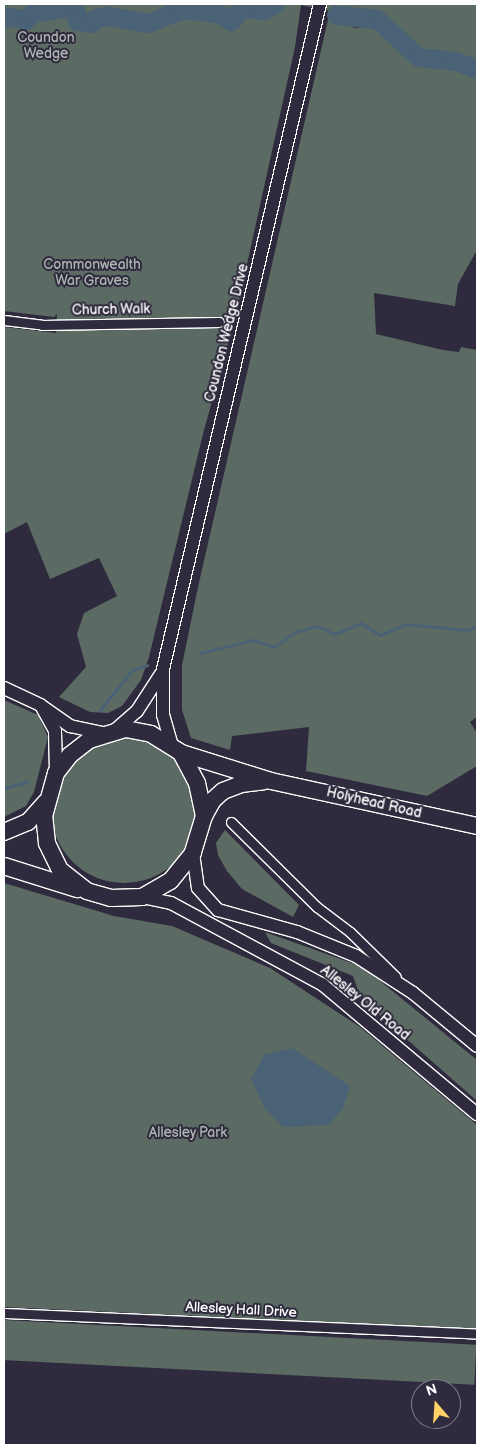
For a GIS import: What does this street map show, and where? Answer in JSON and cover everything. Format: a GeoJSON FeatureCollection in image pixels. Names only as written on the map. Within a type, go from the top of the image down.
{"type":"FeatureCollection","features":[{"type":"Feature","properties":{"kind":"highway"},"geometry":{"type":"LineString","coordinates":[[4,866],[87,891],[111,898],[142,897],[170,881],[193,853],[204,816],[197,783],[176,750],[140,731],[109,732],[80,746],[56,772],[46,802],[45,831],[53,858],[70,881],[87,891]]}},
{"type":"Feature","properties":{"kind":"highway","name":"Holyhead Road"},"geometry":{"type":"LineString","coordinates":[[176,750],[271,781],[477,826]]}},
{"type":"Feature","properties":{"kind":"highway","name":"Holyhead Road"},"geometry":{"type":"LineString","coordinates":[[204,816],[213,800],[223,790],[241,784],[271,781]]}},
{"type":"Feature","properties":{"kind":"highway"},"geometry":{"type":"LineString","coordinates":[[4,832],[28,822],[46,802]]}},
{"type":"Feature","properties":{"kind":"main road","name":"Coundon Wedge Drive"},"geometry":{"type":"LineString","coordinates":[[176,750],[163,714],[163,669],[320,4]]}},
{"type":"Feature","properties":{"kind":"main road","name":"Coundon Wedge Drive"},"geometry":{"type":"LineString","coordinates":[[109,732],[143,704],[163,669]]}},
{"type":"Feature","properties":{"kind":"main road"},"geometry":{"type":"LineString","coordinates":[[4,688],[40,705],[70,726],[109,732]]}},
{"type":"Feature","properties":{"kind":"main road"},"geometry":{"type":"LineString","coordinates":[[40,705],[55,731],[56,772]]}},
{"type":"Feature","properties":{"kind":"main road","name":"Allesley Old Road"},"geometry":{"type":"LineString","coordinates":[[193,853],[198,888],[218,910],[329,944],[364,960],[408,989],[477,1046]]}},
{"type":"Feature","properties":{"kind":"main road","name":"Allesley Old Road"},"geometry":{"type":"LineString","coordinates":[[142,897],[171,903],[271,954],[323,985],[477,1114]]}},
{"type":"Feature","properties":{"kind":"street","name":"Church Walk"},"geometry":{"type":"LineString","coordinates":[[4,320],[42,325],[219,322]]}},
{"type":"Feature","properties":{"kind":"street","name":"Allesley Old Road"},"geometry":{"type":"LineString","coordinates":[[230,822],[317,907],[350,932],[408,989]]}},
{"type":"Feature","properties":{"kind":"street","name":"Allesley Hall Drive"},"geometry":{"type":"LineString","coordinates":[[4,1313],[477,1334]]}},
{"type":"Feature","properties":{"kind":"green space"},"geometry":{"type":"Polygon","coordinates":[[[4,4],[477,4],[477,63],[458,55],[422,53],[410,39],[380,17],[363,14],[353,28],[378,26],[413,60],[477,74],[477,250],[458,284],[455,306],[374,293],[376,334],[443,350],[459,352],[461,347],[477,350],[477,717],[470,722],[477,733],[477,766],[427,796],[306,771],[309,727],[232,736],[230,750],[191,738],[182,710],[182,665],[198,587],[330,11],[301,5],[295,47],[236,314],[203,434],[149,657],[141,680],[122,706],[108,713],[90,712],[59,697],[86,667],[77,634],[84,613],[117,596],[99,558],[50,579],[27,522],[4,534],[4,327],[56,333],[57,314],[54,317],[4,311],[4,4]]]}},
{"type":"Feature","properties":{"kind":"green space"},"geometry":{"type":"Polygon","coordinates":[[[4,700],[38,715],[48,737],[34,792],[26,806],[4,817],[4,700]]]}},
{"type":"Feature","properties":{"kind":"green space"},"geometry":{"type":"Polygon","coordinates":[[[124,737],[152,743],[164,749],[175,759],[185,770],[191,782],[197,810],[191,838],[185,850],[175,861],[164,871],[152,877],[124,883],[96,877],[84,871],[73,861],[63,850],[57,838],[51,810],[57,782],[63,770],[73,759],[84,749],[96,743],[124,737]]]}},
{"type":"Feature","properties":{"kind":"green space"},"geometry":{"type":"Polygon","coordinates":[[[225,830],[299,905],[293,917],[242,889],[227,871],[218,855],[216,843],[225,830]]]}},
{"type":"Feature","properties":{"kind":"green space","name":"Allesley Park"},"geometry":{"type":"Polygon","coordinates":[[[4,883],[114,916],[172,926],[270,968],[360,1027],[477,1125],[477,1329],[4,1307],[4,883]]]}},
{"type":"Feature","properties":{"kind":"green space"},"geometry":{"type":"Polygon","coordinates":[[[265,932],[363,967],[477,1060],[477,1101],[361,999],[353,976],[271,943],[265,932]]]}},
{"type":"Feature","properties":{"kind":"green space"},"geometry":{"type":"Polygon","coordinates":[[[4,1320],[476,1345],[474,1385],[461,1384],[461,1379],[411,1379],[411,1381],[4,1360],[4,1320]]]}},
{"type":"Feature","properties":{"kind":"water"},"geometry":{"type":"Polygon","coordinates":[[[292,1048],[350,1086],[343,1108],[329,1125],[283,1127],[265,1109],[251,1079],[264,1055],[292,1048]]]}},
{"type":"Feature","properties":{"kind":"waterway"},"geometry":{"type":"LineString","coordinates":[[4,16],[26,20],[32,13],[69,7],[75,10],[77,21],[91,23],[96,18],[108,16],[148,23],[183,9],[218,13],[231,21],[242,8],[264,10],[275,4]]}},
{"type":"Feature","properties":{"kind":"waterway"},"geometry":{"type":"LineString","coordinates":[[336,15],[377,19],[418,57],[456,61],[477,69]]}},
{"type":"Feature","properties":{"kind":"waterway"},"geometry":{"type":"LineString","coordinates":[[200,653],[253,640],[274,647],[295,632],[317,626],[335,634],[361,623],[380,635],[406,624],[467,630],[477,627]]}},
{"type":"Feature","properties":{"kind":"waterway"},"geometry":{"type":"LineString","coordinates":[[100,710],[132,670],[147,665]]}},
{"type":"Feature","properties":{"kind":"waterway"},"geometry":{"type":"LineString","coordinates":[[4,788],[27,782]]}},
{"type":"Feature","properties":{"kind":"park label","name":"Coundon Wedge"},"geometry":{"type":"Point","coordinates":[46,46]}},
{"type":"Feature","properties":{"kind":"park label","name":"Commonwealth War Graves"},"geometry":{"type":"Point","coordinates":[92,274]}}]}
